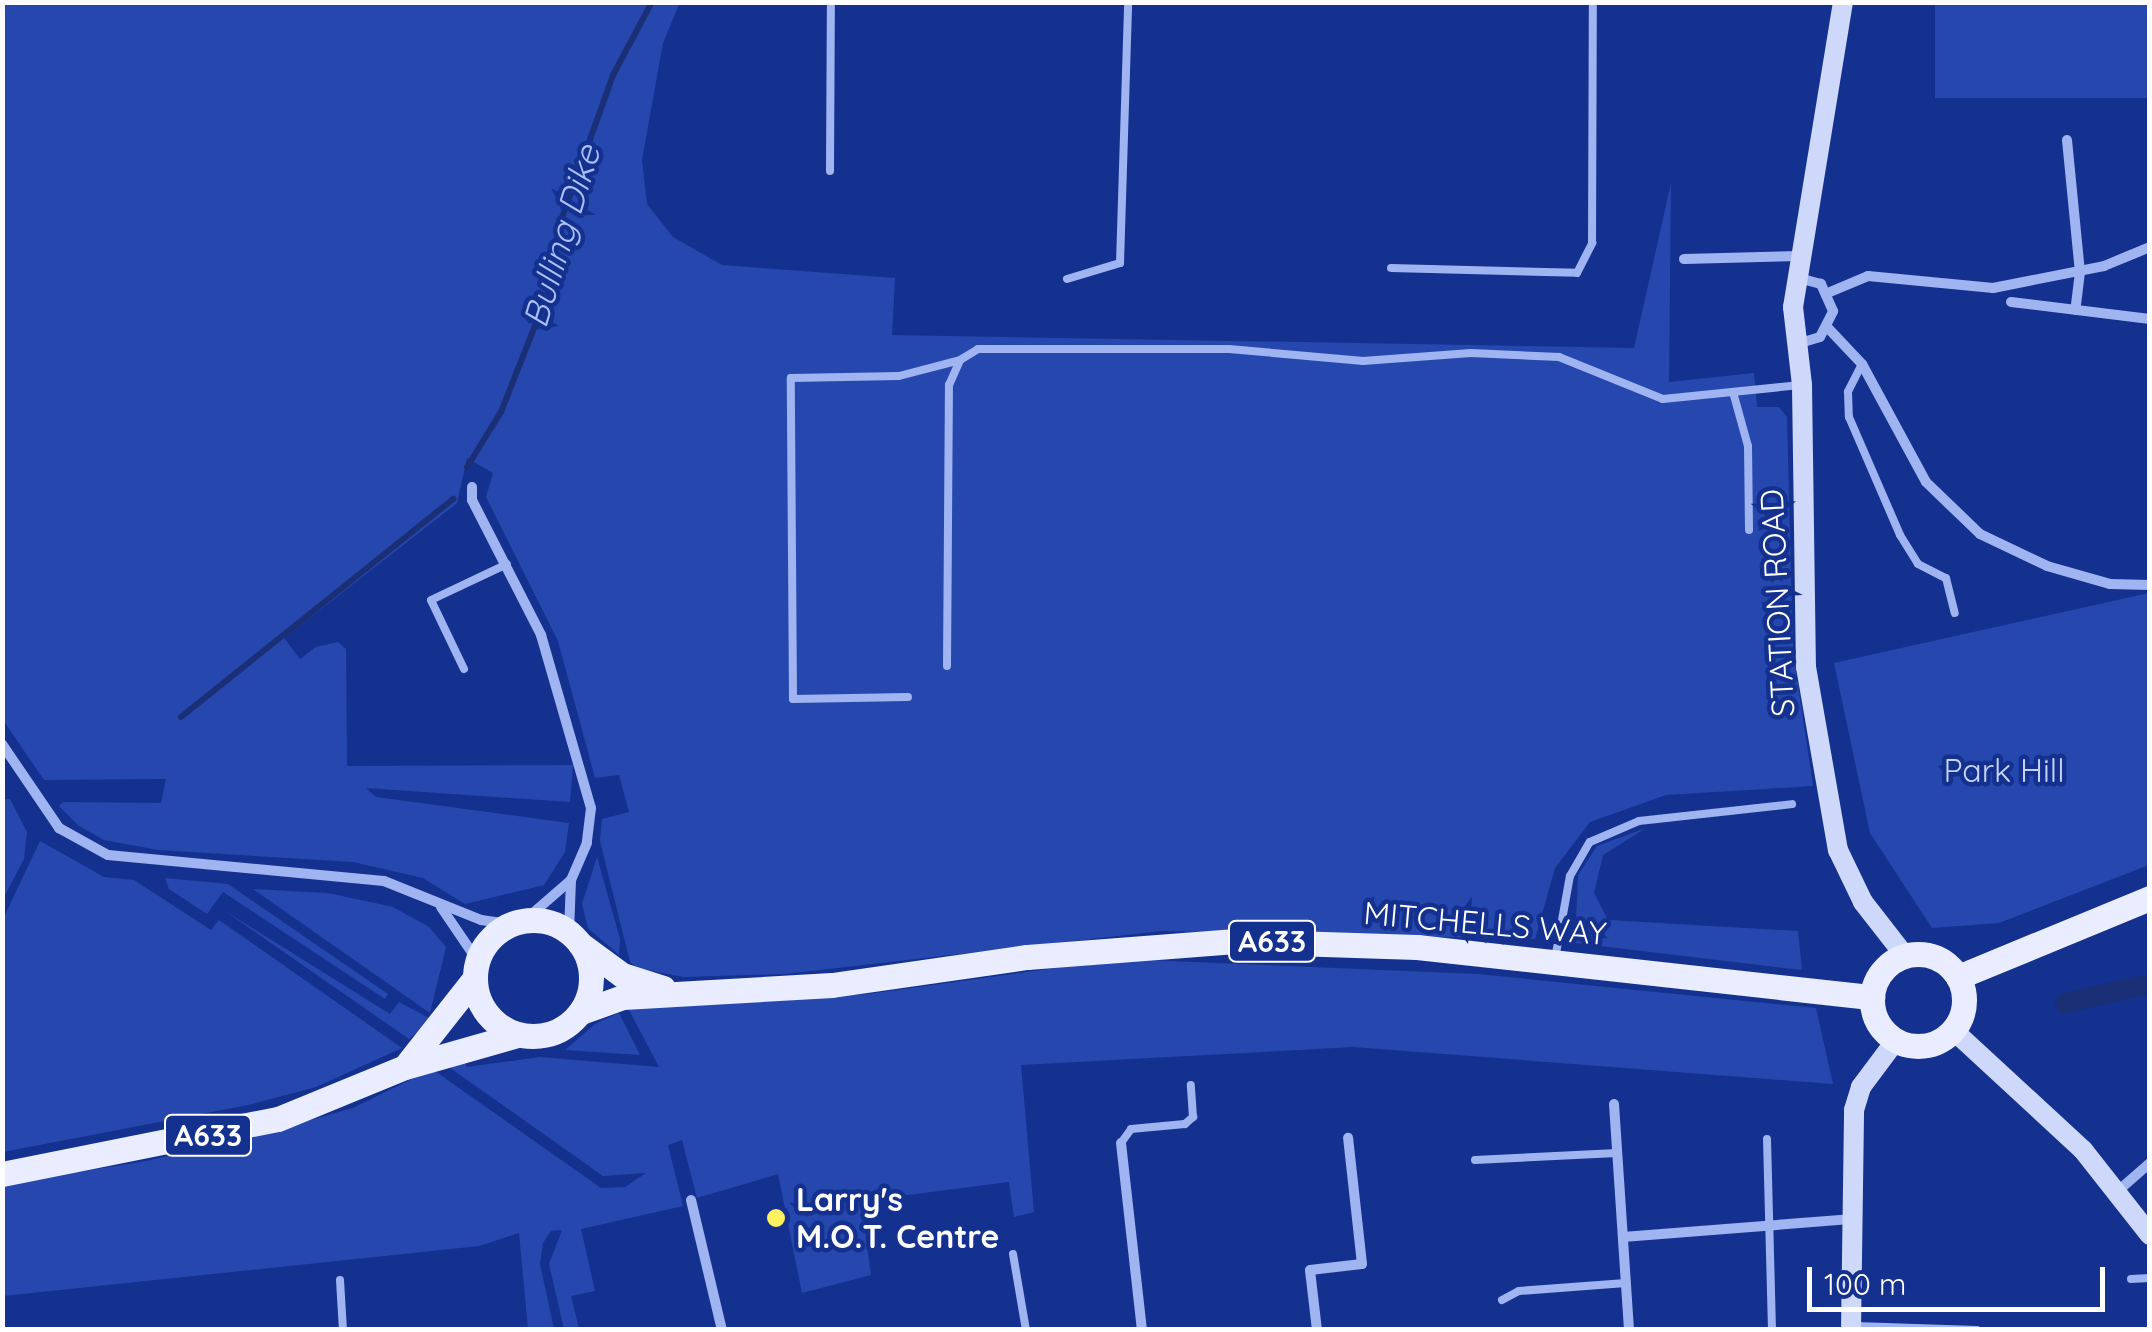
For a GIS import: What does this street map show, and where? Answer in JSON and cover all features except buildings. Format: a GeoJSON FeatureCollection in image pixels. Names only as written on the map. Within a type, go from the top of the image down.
{"type":"FeatureCollection","features":[{"type":"Feature","properties":{"kind":"main road","name":"STATION ROAD"},"geometry":{"type":"LineString","coordinates":[[1843,2],[1798,278],[1810,691],[1826,792],[1850,882],[1905,956]]}},
{"type":"Feature","properties":{"kind":"main road"},"geometry":{"type":"LineString","coordinates":[[1958,977],[2150,898]]}},
{"type":"Feature","properties":{"kind":"main road"},"geometry":{"type":"LineString","coordinates":[[405,1067],[452,1014],[485,944],[517,922],[575,938],[591,980],[581,1012],[554,1033],[517,1035],[486,1014],[475,970]]}},
{"type":"Feature","properties":{"kind":"main road","name":"MITCHELLS WAY"},"geometry":{"type":"LineString","coordinates":[[575,938],[622,974],[672,992]]}},
{"type":"Feature","properties":{"kind":"main road","name":"MITCHELLS WAY"},"geometry":{"type":"LineString","coordinates":[[581,1012],[622,996],[832,985],[1027,957],[1236,941],[1417,947],[1872,997]]}},
{"type":"Feature","properties":{"kind":"main road"},"geometry":{"type":"LineString","coordinates":[[1905,956],[1935,957],[1958,977],[1964,1004],[1953,1030],[1926,1045],[1896,1040],[1878,1022],[1872,997],[1882,971],[1905,956]]}},
{"type":"Feature","properties":{"kind":"main road"},"geometry":{"type":"LineString","coordinates":[[1953,1030],[2118,1190],[2150,1235]]}},
{"type":"Feature","properties":{"kind":"main road","name":"A633"},"geometry":{"type":"LineString","coordinates":[[2,1174],[278,1120],[405,1067],[517,1035]]}},
{"type":"Feature","properties":{"kind":"main road"},"geometry":{"type":"LineString","coordinates":[[1851,1328],[1854,1110],[1861,1086],[1896,1040]]}},
{"type":"Feature","properties":{"kind":"street"},"geometry":{"type":"LineString","coordinates":[[2066,140],[2080,272],[2075,310]]}},
{"type":"Feature","properties":{"kind":"street"},"geometry":{"type":"LineString","coordinates":[[1798,278],[1830,292],[1868,276],[1952,289],[2080,272],[2150,247]]}},
{"type":"Feature","properties":{"kind":"street"},"geometry":{"type":"LineString","coordinates":[[1684,259],[1801,256]]}},
{"type":"Feature","properties":{"kind":"street"},"geometry":{"type":"LineString","coordinates":[[1830,292],[1828,328],[1862,364],[1906,453],[1980,534],[2048,566],[2110,584],[2150,585]]}},
{"type":"Feature","properties":{"kind":"street"},"geometry":{"type":"LineString","coordinates":[[2011,302],[2150,319]]}},
{"type":"Feature","properties":{"kind":"street"},"geometry":{"type":"LineString","coordinates":[[1798,344],[1828,328]]}},
{"type":"Feature","properties":{"kind":"street"},"geometry":{"type":"LineString","coordinates":[[472,488],[472,500],[541,635],[587,782],[586,843],[571,880],[575,938]]}},
{"type":"Feature","properties":{"kind":"street"},"geometry":{"type":"LineString","coordinates":[[2,744],[60,828],[108,856],[368,878],[441,906],[517,922],[571,880]]}},
{"type":"Feature","properties":{"kind":"street"},"geometry":{"type":"LineString","coordinates":[[441,906],[475,970]]}},
{"type":"Feature","properties":{"kind":"street"},"geometry":{"type":"LineString","coordinates":[[1614,1104],[1629,1330]]}},
{"type":"Feature","properties":{"kind":"street"},"geometry":{"type":"LineString","coordinates":[[1317,1330],[1310,1270],[1362,1264],[1348,1138]]}},
{"type":"Feature","properties":{"kind":"street"},"geometry":{"type":"LineString","coordinates":[[1121,1143],[1142,1330]]}},
{"type":"Feature","properties":{"kind":"street"},"geometry":{"type":"LineString","coordinates":[[2118,1190],[2150,1163]]}},
{"type":"Feature","properties":{"kind":"street"},"geometry":{"type":"LineString","coordinates":[[690,1200],[722,1330]]}},
{"type":"Feature","properties":{"kind":"street"},"geometry":{"type":"LineString","coordinates":[[1623,1237],[1854,1218]]}},
{"type":"Feature","properties":{"kind":"lane"},"geometry":{"type":"LineString","coordinates":[[830,171],[831,2]]}},
{"type":"Feature","properties":{"kind":"lane"},"geometry":{"type":"LineString","coordinates":[[1068,279],[1120,264],[1128,2]]}},
{"type":"Feature","properties":{"kind":"lane"},"geometry":{"type":"LineString","coordinates":[[1391,268],[1578,273],[1592,243],[1592,2]]}},
{"type":"Feature","properties":{"kind":"lane"},"geometry":{"type":"LineString","coordinates":[[908,698],[793,699],[790,378],[899,376],[1001,346],[1229,349],[1363,361],[1471,353],[1578,361],[1662,399],[1802,385]]}},
{"type":"Feature","properties":{"kind":"lane"},"geometry":{"type":"LineString","coordinates":[[948,666],[947,428],[949,386],[960,360]]}},
{"type":"Feature","properties":{"kind":"lane"},"geometry":{"type":"LineString","coordinates":[[1862,364],[1848,392],[1850,417],[1900,535],[1928,574],[1946,578],[1955,613]]}},
{"type":"Feature","properties":{"kind":"lane"},"geometry":{"type":"LineString","coordinates":[[1732,392],[1748,446],[1749,530]]}},
{"type":"Feature","properties":{"kind":"lane"},"geometry":{"type":"LineString","coordinates":[[464,669],[432,600],[507,564]]}},
{"type":"Feature","properties":{"kind":"lane"},"geometry":{"type":"LineString","coordinates":[[1555,961],[1570,876],[1590,842],[1638,821],[1792,804]]}},
{"type":"Feature","properties":{"kind":"lane"},"geometry":{"type":"LineString","coordinates":[[1121,1143],[1130,1128],[1185,1124],[1193,1117],[1190,1085]]}},
{"type":"Feature","properties":{"kind":"lane"},"geometry":{"type":"LineString","coordinates":[[1766,1139],[1765,1226],[1772,1330]]}},
{"type":"Feature","properties":{"kind":"lane"},"geometry":{"type":"LineString","coordinates":[[1476,1160],[1618,1152]]}},
{"type":"Feature","properties":{"kind":"lane"},"geometry":{"type":"LineString","coordinates":[[1013,1254],[1026,1330]]}},
{"type":"Feature","properties":{"kind":"lane"},"geometry":{"type":"LineString","coordinates":[[2131,1279],[2150,1278]]}},
{"type":"Feature","properties":{"kind":"lane"},"geometry":{"type":"LineString","coordinates":[[340,1280],[343,1330]]}},
{"type":"Feature","properties":{"kind":"lane"},"geometry":{"type":"LineString","coordinates":[[1502,1300],[1519,1291],[1626,1283]]}},
{"type":"Feature","properties":{"kind":"lane"},"geometry":{"type":"LineString","coordinates":[[1851,1328],[1977,1330]]}},
{"type":"Feature","properties":{"kind":"green space"},"geometry":{"type":"Polygon","coordinates":[[[680,2],[663,43],[642,160],[647,204],[673,237],[722,265],[895,278],[892,335],[1634,348],[1671,183],[1669,382],[1754,373],[1757,407],[1779,407],[1787,417],[1793,652],[1813,786],[1666,795],[1590,822],[1555,868],[1535,939],[1161,931],[785,974],[683,977],[637,968],[630,962],[600,841],[602,819],[629,812],[619,775],[595,778],[558,641],[486,497],[493,473],[467,458],[457,503],[284,638],[300,659],[316,647],[338,642],[346,649],[347,766],[573,765],[570,802],[366,788],[376,797],[569,823],[565,852],[544,885],[465,904],[423,878],[353,862],[158,850],[104,840],[79,826],[59,806],[63,802],[161,803],[166,779],[44,780],[3,720],[3,3],[680,2]]]}},
{"type":"Feature","properties":{"kind":"green space"},"geometry":{"type":"Polygon","coordinates":[[[1935,3],[2149,3],[2149,98],[1935,98],[1935,3]]]}},
{"type":"Feature","properties":{"kind":"green space","name":"Park Hill"},"geometry":{"type":"Polygon","coordinates":[[[2149,593],[2149,865],[1999,923],[1932,928],[1870,833],[1834,663],[2149,593]]]}},
{"type":"Feature","properties":{"kind":"green space"},"geometry":{"type":"Polygon","coordinates":[[[3,799],[10,799],[27,832],[24,859],[3,899],[3,799]]]}},
{"type":"Feature","properties":{"kind":"green space"},"geometry":{"type":"Polygon","coordinates":[[[1646,828],[1603,855],[1594,893],[1608,920],[1798,931],[1802,970],[1575,943],[1578,875],[1597,846],[1646,828]]]}},
{"type":"Feature","properties":{"kind":"green space"},"geometry":{"type":"Polygon","coordinates":[[[40,841],[104,877],[134,880],[211,930],[219,920],[402,1048],[316,1087],[248,1105],[3,1152],[3,919],[40,841]]]}},
{"type":"Feature","properties":{"kind":"green space"},"geometry":{"type":"Polygon","coordinates":[[[597,857],[620,939],[619,955],[588,928],[582,904],[597,857]]]}},
{"type":"Feature","properties":{"kind":"green space"},"geometry":{"type":"Polygon","coordinates":[[[165,878],[228,884],[388,994],[385,999],[223,892],[207,914],[169,889],[165,878]]]}},
{"type":"Feature","properties":{"kind":"green space"},"geometry":{"type":"Polygon","coordinates":[[[253,889],[328,893],[393,907],[429,927],[446,947],[430,1013],[253,889]]]}},
{"type":"Feature","properties":{"kind":"green space"},"geometry":{"type":"Polygon","coordinates":[[[225,911],[390,1014],[399,1002],[429,1018],[426,1025],[409,1039],[225,911]]]}},
{"type":"Feature","properties":{"kind":"green space"},"geometry":{"type":"Polygon","coordinates":[[[1121,959],[1478,974],[1816,1008],[1833,1084],[1353,1047],[1021,1065],[1034,1212],[1014,1217],[1009,1182],[861,1201],[871,1275],[802,1293],[778,1174],[697,1198],[682,1140],[668,1145],[683,1206],[581,1229],[595,1291],[571,1296],[579,1329],[564,1329],[549,1264],[562,1230],[551,1231],[543,1243],[540,1264],[554,1329],[528,1329],[519,1233],[479,1246],[3,1296],[3,1184],[147,1161],[275,1130],[353,1108],[432,1069],[601,1188],[625,1187],[646,1173],[603,1176],[446,1065],[462,1057],[467,1067],[540,1057],[659,1067],[628,1008],[868,994],[1121,959]]]}},
{"type":"Feature","properties":{"kind":"green space"},"geometry":{"type":"Polygon","coordinates":[[[619,1013],[640,1055],[565,1050],[595,1024],[619,1013]]]}},
{"type":"Feature","properties":{"kind":"waterway","name":"Bulling Dike"},"geometry":{"type":"LineString","coordinates":[[467,467],[501,412],[551,285],[558,229],[613,75],[652,2]]}},
{"type":"Feature","properties":{"kind":"waterway","name":"Bulling Dike"},"geometry":{"type":"LineString","coordinates":[[181,717],[453,499]]}},
{"type":"Feature","properties":{"kind":"waterway"},"geometry":{"type":"LineString","coordinates":[[2065,1003],[2150,984]]}},
{"type":"Feature","properties":{"kind":"place","name":"Larry's M.O.T. Centre"},"geometry":{"type":"Point","coordinates":[776,1218]}}]}
